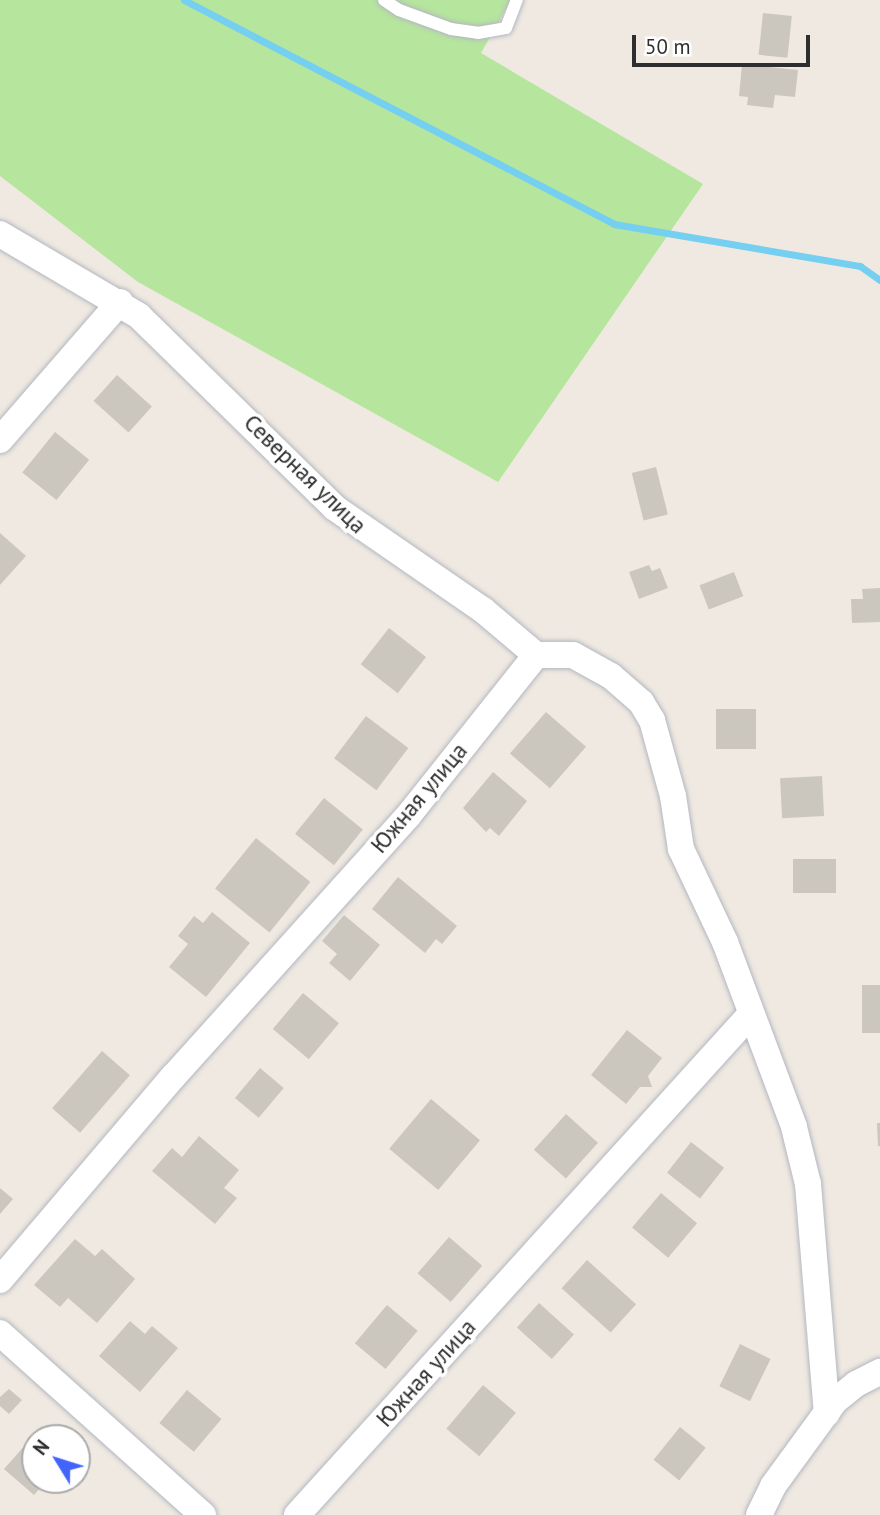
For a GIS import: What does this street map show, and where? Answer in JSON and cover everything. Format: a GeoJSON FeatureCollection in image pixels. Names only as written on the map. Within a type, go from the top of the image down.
{"type":"FeatureCollection","features":[{"type":"Feature","properties":{"kind":"street","name":"Северная улица"},"geometry":{"type":"LineString","coordinates":[[0,234],[120,302],[157,330],[335,508],[484,610],[536,654]]}},
{"type":"Feature","properties":{"kind":"street"},"geometry":{"type":"LineString","coordinates":[[0,440],[120,302]]}},
{"type":"Feature","properties":{"kind":"street"},"geometry":{"type":"LineString","coordinates":[[536,654],[584,659],[611,676],[645,708],[660,745],[681,849],[725,942],[794,1127],[808,1184],[827,1413]]}},
{"type":"Feature","properties":{"kind":"street","name":"Южная улица"},"geometry":{"type":"LineString","coordinates":[[0,1280],[173,1077],[408,816],[536,654]]}},
{"type":"Feature","properties":{"kind":"street","name":"Южная улица"},"geometry":{"type":"LineString","coordinates":[[297,1515],[751,1014]]}},
{"type":"Feature","properties":{"kind":"street"},"geometry":{"type":"LineString","coordinates":[[0,1333],[203,1515]]}},
{"type":"Feature","properties":{"kind":"street"},"geometry":{"type":"LineString","coordinates":[[759,1515],[773,1486],[844,1392],[880,1372]]}},
{"type":"Feature","properties":{"kind":"lane"},"geometry":{"type":"LineString","coordinates":[[384,0],[425,20],[478,33],[506,28],[517,0]]}},
{"type":"Feature","properties":{"kind":"green space"},"geometry":{"type":"Polygon","coordinates":[[[0,0],[511,0],[481,53],[703,184],[498,482],[138,282],[0,176],[0,0]]]}},
{"type":"Feature","properties":{"kind":"building"},"geometry":{"type":"Polygon","coordinates":[[[763,13],[792,16],[787,58],[759,55],[763,13]]]}},
{"type":"Feature","properties":{"kind":"building"},"geometry":{"type":"Polygon","coordinates":[[[742,64],[798,70],[795,97],[775,95],[773,108],[747,105],[748,97],[739,96],[742,64]]]}},
{"type":"Feature","properties":{"kind":"building"},"geometry":{"type":"Polygon","coordinates":[[[117,375],[152,406],[129,432],[94,401],[117,375]]]}},
{"type":"Feature","properties":{"kind":"building"},"geometry":{"type":"Polygon","coordinates":[[[55,432],[89,460],[56,500],[22,472],[55,432]]]}},
{"type":"Feature","properties":{"kind":"building"},"geometry":{"type":"Polygon","coordinates":[[[656,467],[668,515],[644,521],[632,473],[656,467]]]}},
{"type":"Feature","properties":{"kind":"building"},"geometry":{"type":"Polygon","coordinates":[[[0,533],[26,556],[0,585],[0,533]]]}},
{"type":"Feature","properties":{"kind":"building"},"geometry":{"type":"Polygon","coordinates":[[[649,565],[652,571],[660,568],[668,588],[639,599],[629,572],[649,565]]]}},
{"type":"Feature","properties":{"kind":"building"},"geometry":{"type":"Polygon","coordinates":[[[734,572],[743,596],[709,610],[699,585],[734,572]]]}},
{"type":"Feature","properties":{"kind":"building"},"geometry":{"type":"Polygon","coordinates":[[[880,588],[880,622],[852,623],[851,599],[863,599],[862,589],[880,588]]]}},
{"type":"Feature","properties":{"kind":"building"},"geometry":{"type":"Polygon","coordinates":[[[389,628],[426,657],[398,693],[361,664],[389,628]]]}},
{"type":"Feature","properties":{"kind":"building"},"geometry":{"type":"Polygon","coordinates":[[[716,709],[756,709],[756,749],[716,749],[716,709]]]}},
{"type":"Feature","properties":{"kind":"building"},"geometry":{"type":"Polygon","coordinates":[[[546,712],[586,747],[550,788],[510,754],[546,712]]]}},
{"type":"Feature","properties":{"kind":"building"},"geometry":{"type":"Polygon","coordinates":[[[366,716],[408,748],[376,790],[334,758],[366,716]]]}},
{"type":"Feature","properties":{"kind":"building"},"geometry":{"type":"Polygon","coordinates":[[[493,772],[527,801],[499,836],[490,828],[486,832],[463,808],[493,772]]]}},
{"type":"Feature","properties":{"kind":"building"},"geometry":{"type":"Polygon","coordinates":[[[822,776],[824,816],[782,818],[780,778],[822,776]]]}},
{"type":"Feature","properties":{"kind":"building"},"geometry":{"type":"Polygon","coordinates":[[[324,798],[363,829],[334,865],[295,834],[324,798]]]}},
{"type":"Feature","properties":{"kind":"building"},"geometry":{"type":"Polygon","coordinates":[[[256,838],[310,882],[269,933],[215,889],[256,838]]]}},
{"type":"Feature","properties":{"kind":"building"},"geometry":{"type":"Polygon","coordinates":[[[793,859],[836,859],[836,893],[793,893],[793,859]]]}},
{"type":"Feature","properties":{"kind":"building"},"geometry":{"type":"Polygon","coordinates":[[[398,877],[457,926],[442,944],[436,939],[425,953],[372,909],[398,877]]]}},
{"type":"Feature","properties":{"kind":"building"},"geometry":{"type":"Polygon","coordinates":[[[212,912],[250,943],[206,997],[169,967],[188,944],[178,936],[194,916],[203,923],[212,912]]]}},
{"type":"Feature","properties":{"kind":"building"},"geometry":{"type":"Polygon","coordinates":[[[344,915],[380,945],[350,981],[329,963],[337,954],[322,941],[344,915]]]}},
{"type":"Feature","properties":{"kind":"building"},"geometry":{"type":"Polygon","coordinates":[[[862,985],[880,985],[880,1033],[862,1033],[862,985]]]}},
{"type":"Feature","properties":{"kind":"building"},"geometry":{"type":"Polygon","coordinates":[[[303,993],[339,1023],[309,1059],[273,1029],[303,993]]]}},
{"type":"Feature","properties":{"kind":"building"},"geometry":{"type":"Polygon","coordinates":[[[627,1030],[662,1058],[648,1076],[652,1087],[640,1087],[626,1104],[591,1075],[627,1030]]]}},
{"type":"Feature","properties":{"kind":"building"},"geometry":{"type":"Polygon","coordinates":[[[102,1051],[130,1075],[80,1133],[52,1108],[102,1051]]]}},
{"type":"Feature","properties":{"kind":"building"},"geometry":{"type":"Polygon","coordinates":[[[260,1068],[284,1088],[259,1118],[235,1098],[260,1068]]]}},
{"type":"Feature","properties":{"kind":"building"},"geometry":{"type":"Polygon","coordinates":[[[431,1099],[480,1140],[438,1190],[389,1149],[431,1099]]]}},
{"type":"Feature","properties":{"kind":"building"},"geometry":{"type":"Polygon","coordinates":[[[566,1114],[598,1143],[566,1178],[534,1150],[566,1114]]]}},
{"type":"Feature","properties":{"kind":"building"},"geometry":{"type":"Polygon","coordinates":[[[877,1123],[880,1123],[880,1146],[878,1146],[877,1123]]]}},
{"type":"Feature","properties":{"kind":"building"},"geometry":{"type":"Polygon","coordinates":[[[199,1136],[239,1170],[224,1188],[237,1198],[215,1224],[152,1171],[172,1148],[182,1157],[199,1136]]]}},
{"type":"Feature","properties":{"kind":"building"},"geometry":{"type":"Polygon","coordinates":[[[691,1142],[724,1168],[700,1199],[667,1173],[691,1142]]]}},
{"type":"Feature","properties":{"kind":"building"},"geometry":{"type":"Polygon","coordinates":[[[0,1188],[13,1199],[0,1214],[0,1188]]]}},
{"type":"Feature","properties":{"kind":"building"},"geometry":{"type":"Polygon","coordinates":[[[661,1193],[697,1223],[668,1258],[632,1227],[661,1193]]]}},
{"type":"Feature","properties":{"kind":"building"},"geometry":{"type":"Polygon","coordinates":[[[449,1237],[482,1266],[451,1302],[418,1273],[449,1237]]]}},
{"type":"Feature","properties":{"kind":"building"},"geometry":{"type":"Polygon","coordinates":[[[75,1239],[95,1256],[102,1249],[135,1279],[97,1323],[68,1298],[60,1307],[34,1285],[75,1239]]]}},
{"type":"Feature","properties":{"kind":"building"},"geometry":{"type":"Polygon","coordinates":[[[587,1260],[636,1304],[611,1332],[562,1288],[587,1260]]]}},
{"type":"Feature","properties":{"kind":"building"},"geometry":{"type":"Polygon","coordinates":[[[539,1303],[574,1334],[552,1359],[517,1328],[539,1303]]]}},
{"type":"Feature","properties":{"kind":"building"},"geometry":{"type":"Polygon","coordinates":[[[387,1305],[418,1331],[386,1369],[355,1343],[387,1305]]]}},
{"type":"Feature","properties":{"kind":"building"},"geometry":{"type":"Polygon","coordinates":[[[130,1321],[145,1334],[152,1326],[178,1348],[140,1392],[99,1356],[130,1321]]]}},
{"type":"Feature","properties":{"kind":"building"},"geometry":{"type":"Polygon","coordinates":[[[740,1344],[771,1359],[750,1401],[719,1386],[740,1344]]]}},
{"type":"Feature","properties":{"kind":"building"},"geometry":{"type":"Polygon","coordinates":[[[483,1385],[516,1413],[479,1456],[446,1429],[483,1385]]]}},
{"type":"Feature","properties":{"kind":"building"},"geometry":{"type":"Polygon","coordinates":[[[9,1389],[22,1400],[9,1414],[0,1406],[0,1397],[9,1389]]]}},
{"type":"Feature","properties":{"kind":"building"},"geometry":{"type":"Polygon","coordinates":[[[187,1390],[221,1419],[194,1452],[159,1423],[187,1390]]]}},
{"type":"Feature","properties":{"kind":"building"},"geometry":{"type":"Polygon","coordinates":[[[680,1427],[706,1448],[679,1480],[654,1460],[680,1427]]]}},
{"type":"Feature","properties":{"kind":"building"},"geometry":{"type":"Polygon","coordinates":[[[21,1450],[21,1484],[4,1469],[21,1450]]]}},
{"type":"Feature","properties":{"kind":"waterway"},"geometry":{"type":"LineString","coordinates":[[184,0],[614,224],[860,266],[880,280]]}}]}
